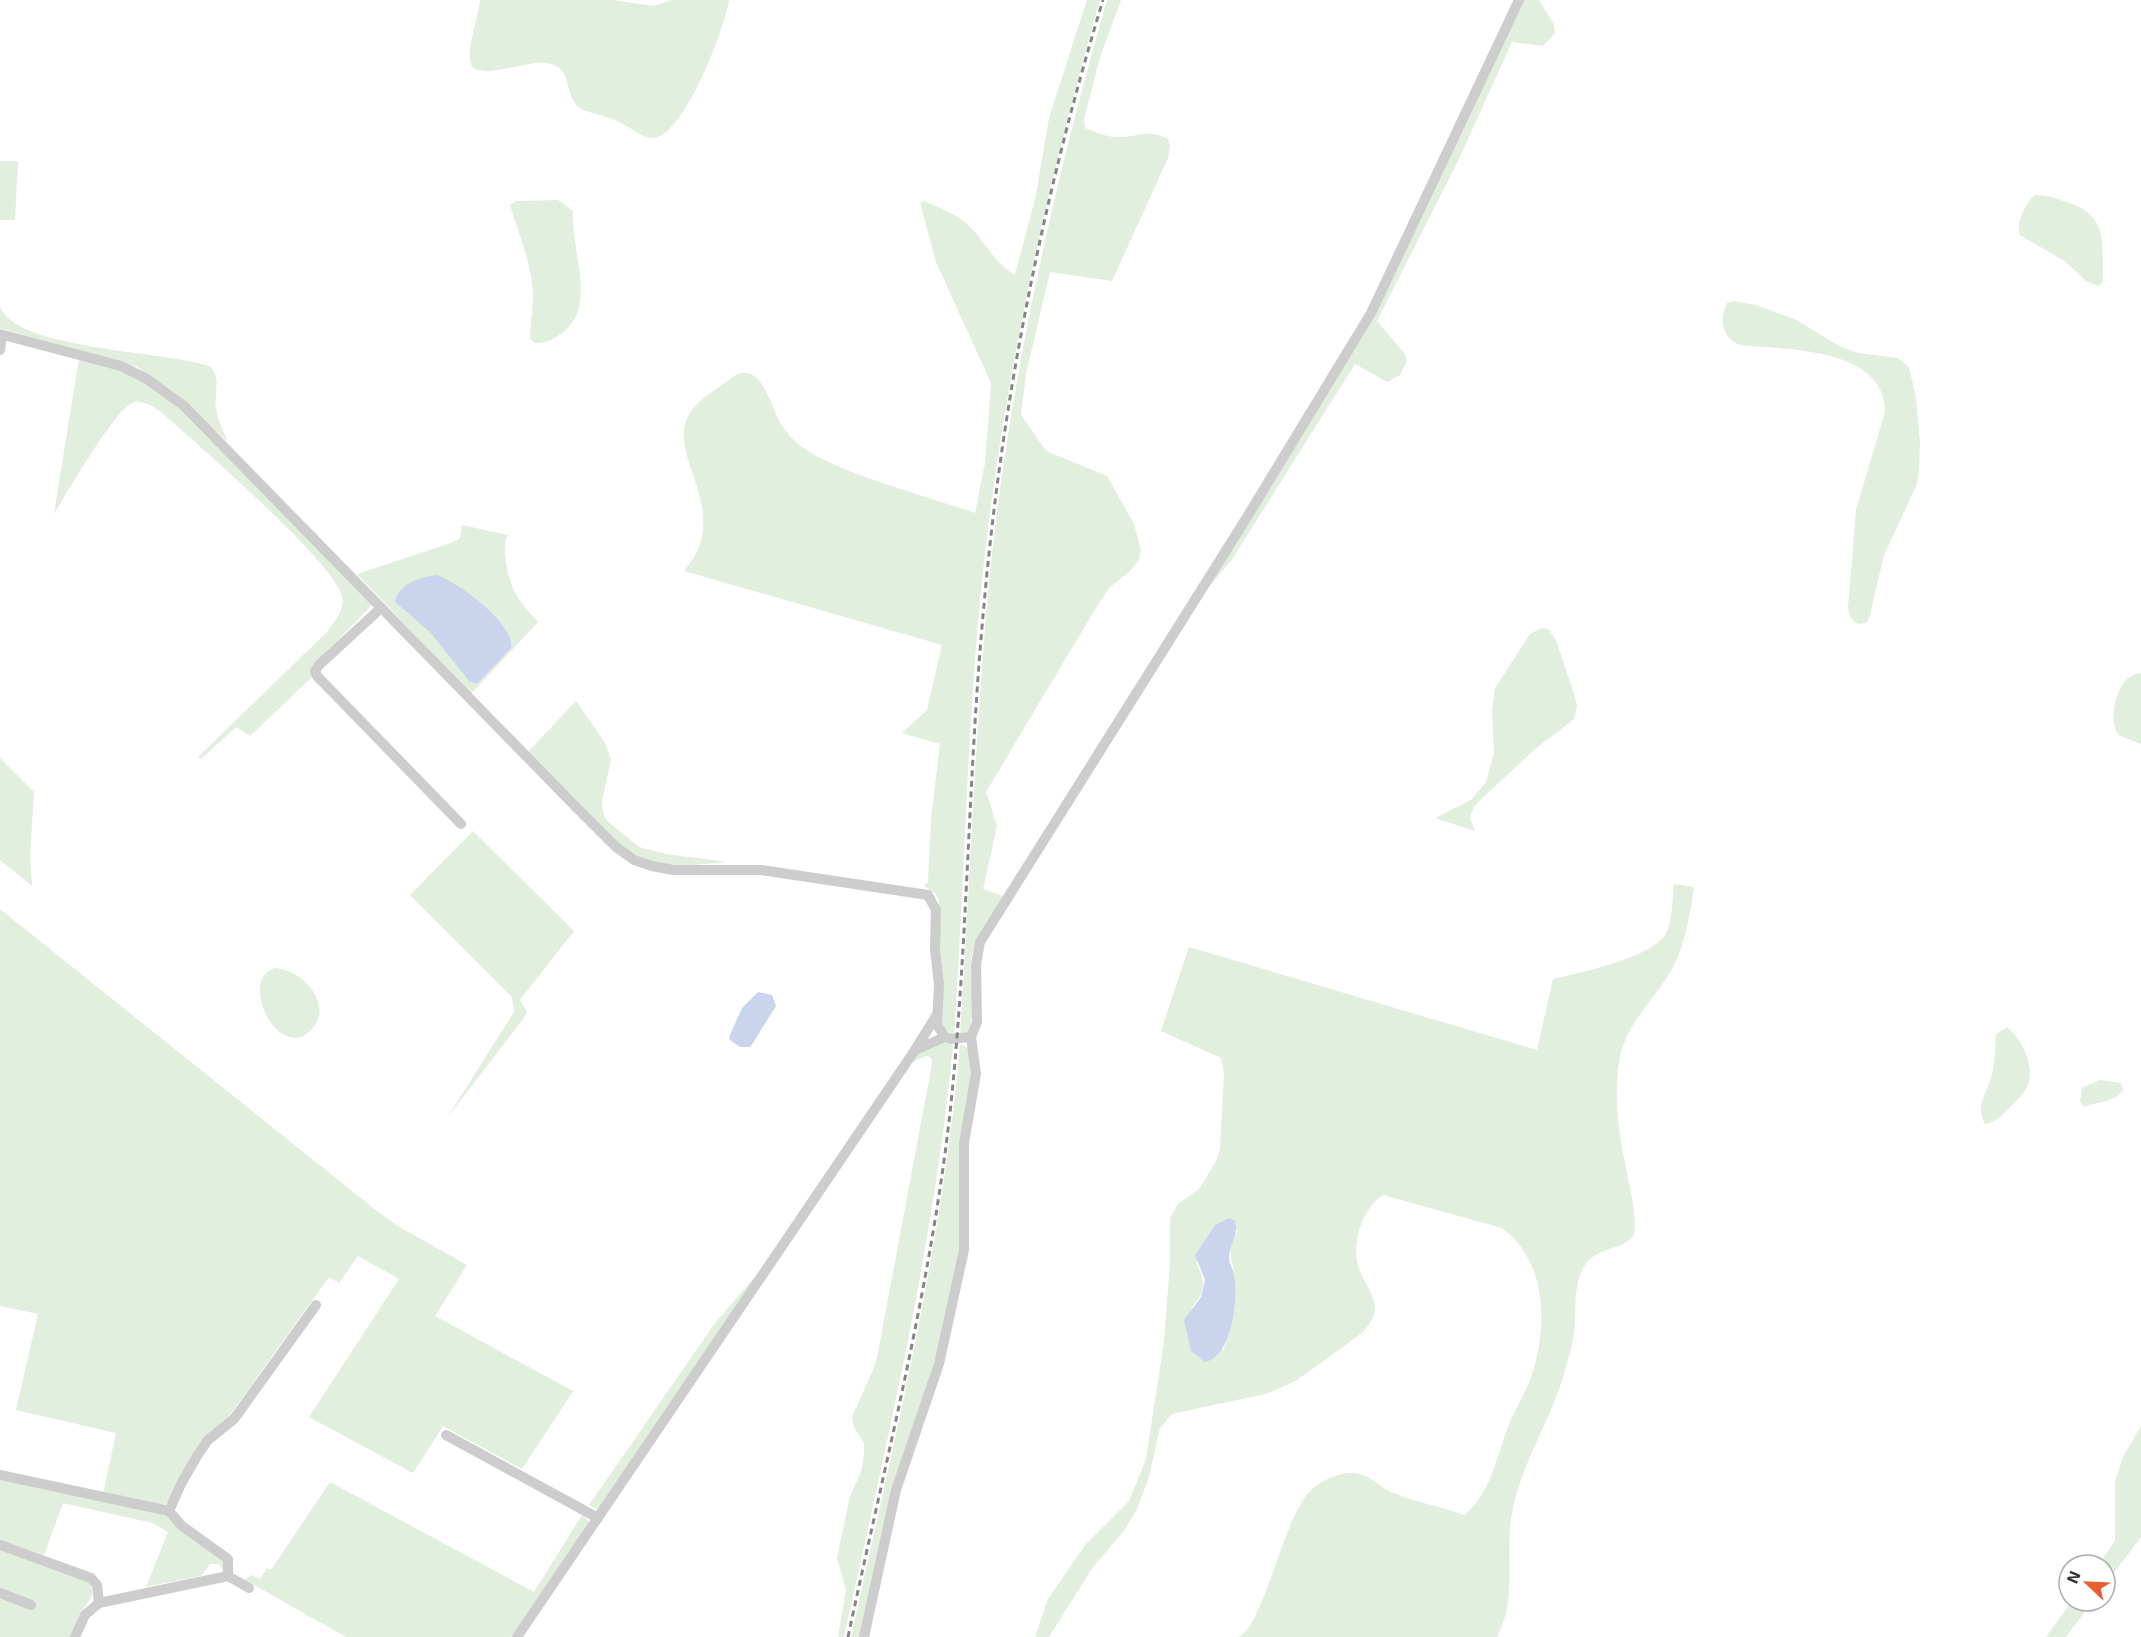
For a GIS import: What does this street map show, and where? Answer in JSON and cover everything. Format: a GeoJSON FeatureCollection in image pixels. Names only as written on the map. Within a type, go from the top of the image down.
{"type":"FeatureCollection","features":[{"type":"Feature","properties":{"kind":"street"},"geometry":{"type":"LineString","coordinates":[[864,1637],[896,1490],[939,1364],[964,1250],[965,1126],[976,1074],[971,1037],[977,1016],[977,954],[985,932],[1247,517],[1371,313],[1519,0]]}},
{"type":"Feature","properties":{"kind":"street"},"geometry":{"type":"LineString","coordinates":[[0,350],[1,334],[111,363],[139,374],[163,390],[219,440],[595,826],[634,860],[662,869],[761,870],[928,895],[936,910],[935,949],[939,985],[936,1016],[939,1030],[945,1037],[951,1039],[971,1037]]}},
{"type":"Feature","properties":{"kind":"street"},"geometry":{"type":"LineString","coordinates":[[381,608],[315,671],[461,824]]}},
{"type":"Feature","properties":{"kind":"street"},"geometry":{"type":"LineString","coordinates":[[518,1635],[936,1016]]}},
{"type":"Feature","properties":{"kind":"street"},"geometry":{"type":"LineString","coordinates":[[915,1050],[945,1037]]}},
{"type":"Feature","properties":{"kind":"street"},"geometry":{"type":"LineString","coordinates":[[170,1511],[180,1484],[208,1440],[234,1419],[316,1305]]}},
{"type":"Feature","properties":{"kind":"street"},"geometry":{"type":"LineString","coordinates":[[446,1435],[598,1518]]}},
{"type":"Feature","properties":{"kind":"street"},"geometry":{"type":"LineString","coordinates":[[0,1475],[170,1511],[182,1526],[223,1554],[229,1563],[228,1576]]}},
{"type":"Feature","properties":{"kind":"street"},"geometry":{"type":"LineString","coordinates":[[0,1545],[91,1578],[97,1585],[99,1603]]}},
{"type":"Feature","properties":{"kind":"street"},"geometry":{"type":"LineString","coordinates":[[75,1637],[85,1615],[99,1603],[228,1576],[249,1588]]}},
{"type":"Feature","properties":{"kind":"street"},"geometry":{"type":"LineString","coordinates":[[0,1593],[31,1605]]}},
{"type":"Feature","properties":{"kind":"green space"},"geometry":{"type":"Polygon","coordinates":[[[480,0],[612,0],[654,6],[672,0],[729,0],[720,32],[693,95],[671,128],[660,136],[649,138],[605,116],[581,109],[571,97],[562,70],[556,66],[540,63],[486,71],[472,66],[471,45],[480,0]]]}},
{"type":"Feature","properties":{"kind":"green space"},"geometry":{"type":"Polygon","coordinates":[[[1087,0],[1100,0],[1049,193],[1021,323],[989,520],[971,713],[954,1035],[945,1030],[941,1024],[939,901],[936,894],[924,886],[928,882],[931,819],[940,744],[902,733],[927,710],[942,645],[684,571],[698,549],[703,527],[702,505],[685,445],[684,427],[691,411],[705,397],[734,376],[743,373],[751,374],[764,388],[784,429],[810,452],[854,473],[975,513],[985,463],[991,383],[936,262],[920,203],[924,201],[961,219],[995,258],[1015,275],[1036,195],[1049,118],[1087,0]]]}},
{"type":"Feature","properties":{"kind":"green space"},"geometry":{"type":"Polygon","coordinates":[[[1107,0],[1121,0],[1101,54],[1084,119],[1085,128],[1113,137],[1148,134],[1161,136],[1168,139],[1170,146],[1168,158],[1112,281],[1050,272],[1026,374],[1021,415],[1046,451],[1107,476],[1134,524],[1141,550],[1139,560],[1130,571],[1109,588],[1096,608],[986,792],[997,826],[983,889],[1003,896],[974,946],[971,964],[971,1023],[968,1032],[960,1034],[989,582],[1008,434],[1051,216],[1107,0]]]}},
{"type":"Feature","properties":{"kind":"green space"},"geometry":{"type":"Polygon","coordinates":[[[1522,0],[1539,0],[1554,25],[1555,33],[1543,46],[1512,42],[1458,161],[1377,321],[1405,354],[1407,361],[1400,375],[1387,382],[1355,364],[1231,561],[1199,598],[1339,372],[1522,0]]]}},
{"type":"Feature","properties":{"kind":"green space"},"geometry":{"type":"Polygon","coordinates":[[[0,161],[18,161],[15,220],[0,220],[0,161]]]}},
{"type":"Feature","properties":{"kind":"green space"},"geometry":{"type":"Polygon","coordinates":[[[2036,195],[2053,198],[2082,209],[2097,224],[2101,234],[2103,256],[2103,282],[2099,286],[2086,281],[2066,262],[2020,235],[2019,225],[2022,215],[2032,197],[2036,195]]]}},
{"type":"Feature","properties":{"kind":"green space"},"geometry":{"type":"Polygon","coordinates":[[[558,200],[573,211],[581,294],[572,323],[561,334],[548,341],[535,343],[530,338],[532,283],[510,205],[516,201],[558,200]]]}},
{"type":"Feature","properties":{"kind":"green space"},"geometry":{"type":"Polygon","coordinates":[[[1734,301],[1755,305],[1795,319],[1839,346],[1858,353],[1898,358],[1909,367],[1916,398],[1920,444],[1917,484],[1884,555],[1870,615],[1867,622],[1863,624],[1853,621],[1848,607],[1856,510],[1885,412],[1881,391],[1869,375],[1852,364],[1830,356],[1807,351],[1740,345],[1734,342],[1726,333],[1723,316],[1727,303],[1734,301]]]}},
{"type":"Feature","properties":{"kind":"green space"},"geometry":{"type":"Polygon","coordinates":[[[0,307],[12,321],[34,332],[62,341],[209,366],[216,380],[216,408],[219,421],[228,442],[171,390],[137,367],[0,328],[0,307]]]}},
{"type":"Feature","properties":{"kind":"green space"},"geometry":{"type":"Polygon","coordinates":[[[79,358],[111,366],[149,384],[185,413],[372,605],[311,668],[312,677],[250,736],[236,727],[201,759],[198,757],[326,633],[340,612],[342,597],[334,580],[316,558],[261,502],[160,411],[145,403],[135,402],[116,418],[54,514],[79,358]]]}},
{"type":"Feature","properties":{"kind":"green space"},"geometry":{"type":"Polygon","coordinates":[[[462,525],[508,535],[505,541],[507,572],[521,602],[538,622],[471,694],[357,574],[451,543],[460,538],[462,525]]]}},
{"type":"Feature","properties":{"kind":"green space"},"geometry":{"type":"Polygon","coordinates":[[[1541,628],[1548,629],[1556,640],[1575,697],[1577,706],[1574,719],[1534,750],[1474,806],[1470,818],[1475,831],[1435,818],[1471,800],[1486,782],[1494,753],[1492,711],[1495,688],[1530,634],[1541,628]]]}},
{"type":"Feature","properties":{"kind":"green space"},"geometry":{"type":"Polygon","coordinates":[[[2141,673],[2141,744],[2118,735],[2114,708],[2120,688],[2133,675],[2141,673]]]}},
{"type":"Feature","properties":{"kind":"green space"},"geometry":{"type":"Polygon","coordinates":[[[576,701],[604,741],[611,759],[602,801],[603,813],[607,821],[639,847],[666,854],[727,862],[681,866],[657,864],[631,853],[613,839],[528,752],[576,701]]]}},
{"type":"Feature","properties":{"kind":"green space"},"geometry":{"type":"Polygon","coordinates":[[[0,758],[34,792],[30,856],[32,886],[0,860],[0,758]]]}},
{"type":"Feature","properties":{"kind":"green space"},"geometry":{"type":"Polygon","coordinates":[[[473,831],[574,931],[520,1000],[527,1012],[523,1019],[447,1118],[514,1012],[512,997],[410,895],[473,831]]]}},
{"type":"Feature","properties":{"kind":"green space"},"geometry":{"type":"Polygon","coordinates":[[[1674,884],[1694,887],[1684,938],[1666,979],[1627,1035],[1619,1062],[1617,1100],[1619,1125],[1634,1208],[1634,1235],[1623,1244],[1590,1259],[1581,1272],[1577,1289],[1573,1340],[1562,1382],[1524,1471],[1513,1508],[1509,1541],[1509,1590],[1504,1621],[1497,1637],[1238,1637],[1252,1623],[1298,1509],[1309,1492],[1326,1480],[1340,1474],[1359,1474],[1398,1495],[1464,1515],[1473,1507],[1486,1487],[1533,1371],[1541,1333],[1540,1294],[1528,1257],[1517,1242],[1502,1228],[1383,1195],[1369,1208],[1364,1217],[1356,1247],[1358,1266],[1371,1292],[1375,1309],[1369,1325],[1362,1333],[1297,1380],[1269,1393],[1172,1414],[1160,1428],[1149,1477],[1136,1511],[1123,1532],[1093,1567],[1049,1637],[1035,1637],[1048,1599],[1086,1544],[1129,1501],[1146,1459],[1164,1341],[1170,1263],[1170,1218],[1178,1204],[1200,1188],[1216,1161],[1220,1149],[1224,1073],[1221,1058],[1161,1031],[1189,947],[1537,1050],[1553,979],[1613,963],[1645,951],[1657,943],[1665,935],[1670,924],[1674,884]],[[1238,1229],[1196,1262],[1202,1275],[1203,1286],[1200,1297],[1191,1308],[1223,1351],[1231,1325],[1234,1278],[1231,1250],[1238,1229]]]}},
{"type":"Feature","properties":{"kind":"green space"},"geometry":{"type":"Polygon","coordinates":[[[0,909],[377,1211],[396,1225],[467,1265],[435,1316],[573,1391],[522,1469],[443,1426],[413,1473],[309,1417],[399,1279],[358,1256],[339,1283],[329,1277],[165,1505],[103,1494],[116,1433],[16,1410],[38,1314],[0,1306],[0,909]]]}},
{"type":"Feature","properties":{"kind":"green space"},"geometry":{"type":"Polygon","coordinates":[[[275,968],[296,975],[313,991],[318,1001],[317,1022],[309,1032],[297,1038],[285,1035],[274,1027],[261,1000],[260,986],[264,975],[275,968]]]}},
{"type":"Feature","properties":{"kind":"green space"},"geometry":{"type":"Polygon","coordinates":[[[2007,1027],[2027,1056],[2029,1083],[2022,1095],[2003,1114],[1985,1124],[1981,1106],[1992,1073],[1996,1034],[2007,1027]]]}},
{"type":"Feature","properties":{"kind":"green space"},"geometry":{"type":"Polygon","coordinates":[[[945,1042],[953,1045],[945,1120],[922,1269],[844,1637],[838,1637],[846,1590],[837,1558],[850,1496],[861,1472],[864,1454],[864,1443],[854,1427],[852,1417],[876,1363],[932,1064],[931,1057],[926,1056],[912,1062],[918,1054],[945,1042]]]}},
{"type":"Feature","properties":{"kind":"green space"},"geometry":{"type":"Polygon","coordinates":[[[960,1044],[969,1048],[973,1062],[964,1231],[931,1377],[862,1637],[851,1637],[900,1416],[929,1268],[942,1194],[960,1044]]]}},
{"type":"Feature","properties":{"kind":"green space"},"geometry":{"type":"Polygon","coordinates":[[[2100,1080],[2121,1083],[2123,1090],[2111,1100],[2084,1107],[2080,1102],[2082,1088],[2100,1080]]]}},
{"type":"Feature","properties":{"kind":"green space"},"geometry":{"type":"Polygon","coordinates":[[[760,1271],[600,1508],[596,1509],[589,1505],[715,1323],[760,1271]]]}},
{"type":"Feature","properties":{"kind":"green space"},"geometry":{"type":"Polygon","coordinates":[[[2141,1426],[2141,1537],[2117,1569],[2117,1553],[2106,1553],[2115,1541],[2115,1481],[2124,1455],[2141,1426]]]}},
{"type":"Feature","properties":{"kind":"green space"},"geometry":{"type":"Polygon","coordinates":[[[0,1478],[167,1515],[223,1561],[223,1570],[219,1564],[210,1564],[201,1576],[146,1587],[168,1532],[153,1523],[63,1503],[44,1555],[0,1541],[0,1478]]]}},
{"type":"Feature","properties":{"kind":"green space"},"geometry":{"type":"Polygon","coordinates":[[[330,1482],[534,1592],[582,1515],[590,1523],[511,1637],[346,1637],[245,1580],[251,1575],[260,1579],[267,1568],[271,1570],[330,1482]]]}},
{"type":"Feature","properties":{"kind":"green space"},"geometry":{"type":"Polygon","coordinates":[[[0,1550],[88,1581],[92,1595],[70,1637],[0,1637],[0,1550]]]}},
{"type":"Feature","properties":{"kind":"green space"},"geometry":{"type":"Polygon","coordinates":[[[2063,1613],[2084,1613],[2066,1637],[2046,1637],[2063,1613]]]}},
{"type":"Feature","properties":{"kind":"water"},"geometry":{"type":"Polygon","coordinates":[[[436,575],[470,594],[483,605],[504,627],[510,638],[511,648],[477,684],[469,681],[430,632],[395,602],[400,590],[411,582],[436,575]]]}},
{"type":"Feature","properties":{"kind":"water"},"geometry":{"type":"Polygon","coordinates":[[[758,992],[772,995],[776,1006],[750,1047],[740,1047],[729,1037],[742,1008],[758,992]]]}},
{"type":"Feature","properties":{"kind":"water"},"geometry":{"type":"Polygon","coordinates":[[[1229,1218],[1235,1221],[1236,1225],[1229,1257],[1235,1285],[1234,1311],[1228,1338],[1222,1349],[1214,1358],[1205,1362],[1191,1351],[1184,1320],[1201,1297],[1205,1280],[1195,1255],[1215,1225],[1229,1218]]]}},
{"type":"Feature","properties":{"kind":"railway"},"geometry":{"type":"LineString","coordinates":[[848,1637],[919,1311],[950,1113],[961,986],[979,668],[992,528],[1002,452],[1014,375],[1044,224],[1081,74],[1103,0]]}}]}
